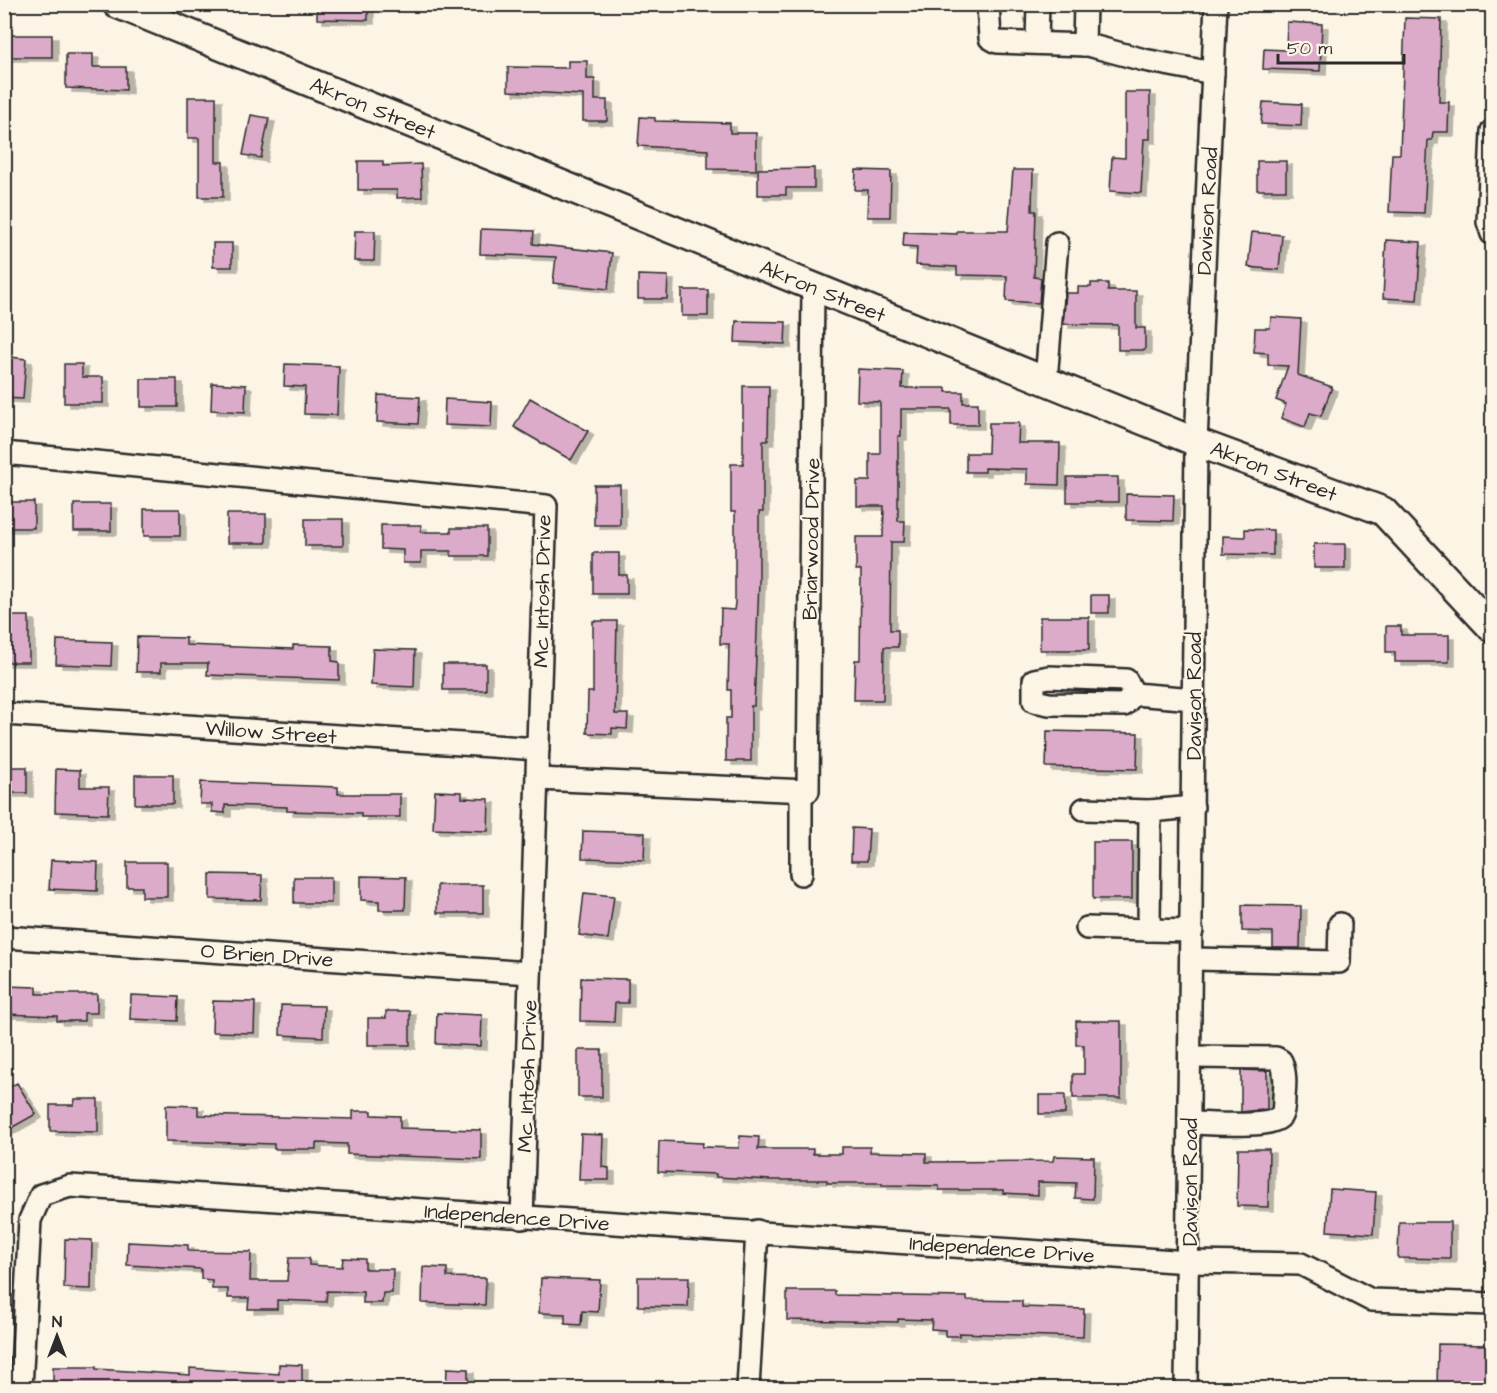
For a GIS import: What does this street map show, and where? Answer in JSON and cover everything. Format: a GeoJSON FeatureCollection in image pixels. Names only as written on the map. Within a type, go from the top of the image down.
{"type":"FeatureCollection","features":[{"type":"Feature","properties":{"kind":"main road","name":"Akron Street"},"geometry":{"type":"LineString","coordinates":[[117,4],[1046,381],[1196,441],[1383,511],[1492,628]]}},
{"type":"Feature","properties":{"kind":"street"},"geometry":{"type":"LineString","coordinates":[[988,4],[990,38],[997,42],[1084,45],[1213,73]]}},
{"type":"Feature","properties":{"kind":"street"},"geometry":{"type":"LineString","coordinates":[[1037,44],[1038,4]]}},
{"type":"Feature","properties":{"kind":"street"},"geometry":{"type":"LineString","coordinates":[[1084,4],[1084,45]]}},
{"type":"Feature","properties":{"kind":"street","name":"Davison Road"},"geometry":{"type":"LineString","coordinates":[[1186,1389],[1191,1123],[1196,441],[1216,4]]}},
{"type":"Feature","properties":{"kind":"street"},"geometry":{"type":"LineString","coordinates":[[1492,131],[1488,222],[1492,234]]}},
{"type":"Feature","properties":{"kind":"street"},"geometry":{"type":"LineString","coordinates":[[1046,381],[1057,243]]}},
{"type":"Feature","properties":{"kind":"street","name":"Briarwood Drive"},"geometry":{"type":"LineString","coordinates":[[801,874],[805,791],[813,287]]}},
{"type":"Feature","properties":{"kind":"street","name":"Mc Intosh Drive"},"geometry":{"type":"LineString","coordinates":[[4,453],[546,506],[522,1218]]}},
{"type":"Feature","properties":{"kind":"street"},"geometry":{"type":"LineString","coordinates":[[1134,694],[1194,699]]}},
{"type":"Feature","properties":{"kind":"street","name":"Willow Street"},"geometry":{"type":"LineString","coordinates":[[4,714],[538,750]]}},
{"type":"Feature","properties":{"kind":"street"},"geometry":{"type":"LineString","coordinates":[[538,779],[805,791]]}},
{"type":"Feature","properties":{"kind":"street"},"geometry":{"type":"LineString","coordinates":[[1084,809],[1150,811],[1193,807]]}},
{"type":"Feature","properties":{"kind":"street"},"geometry":{"type":"LineString","coordinates":[[1149,930],[1150,811]]}},
{"type":"Feature","properties":{"kind":"street"},"geometry":{"type":"LineString","coordinates":[[1192,959],[1339,962],[1340,924]]}},
{"type":"Feature","properties":{"kind":"street"},"geometry":{"type":"LineString","coordinates":[[1087,928],[1192,931]]}},
{"type":"Feature","properties":{"kind":"street","name":"O Brien Drive"},"geometry":{"type":"LineString","coordinates":[[4,937],[530,973]]}},
{"type":"Feature","properties":{"kind":"street"},"geometry":{"type":"LineString","coordinates":[[1191,1057],[1276,1058],[1281,1061],[1285,1075],[1284,1108],[1277,1120],[1260,1124],[1191,1123]]}},
{"type":"Feature","properties":{"kind":"street","name":"Independence Drive"},"geometry":{"type":"LineString","coordinates":[[21,1389],[30,1220],[41,1195],[70,1186],[1189,1262],[1301,1264],[1371,1300],[1492,1304]]}},
{"type":"Feature","properties":{"kind":"street"},"geometry":{"type":"LineString","coordinates":[[747,1389],[757,1231]]}},
{"type":"Feature","properties":{"kind":"building"},"geometry":{"type":"Polygon","coordinates":[[[317,4],[368,4],[368,20],[317,19],[317,4]]]}},
{"type":"Feature","properties":{"kind":"building"},"geometry":{"type":"Polygon","coordinates":[[[1405,18],[1441,19],[1439,102],[1449,102],[1448,132],[1433,132],[1432,140],[1428,140],[1424,213],[1389,212],[1392,154],[1400,154],[1405,18]]]}},
{"type":"Feature","properties":{"kind":"building"},"geometry":{"type":"Polygon","coordinates":[[[1287,22],[1322,24],[1320,71],[1263,69],[1264,49],[1286,50],[1287,22]]]}},
{"type":"Feature","properties":{"kind":"building"},"geometry":{"type":"Polygon","coordinates":[[[4,35],[52,35],[52,57],[4,57],[4,35]]]}},
{"type":"Feature","properties":{"kind":"building"},"geometry":{"type":"Polygon","coordinates":[[[66,54],[93,54],[93,67],[126,67],[126,90],[66,88],[66,54]]]}},
{"type":"Feature","properties":{"kind":"building"},"geometry":{"type":"Polygon","coordinates":[[[568,61],[587,61],[587,79],[595,79],[595,100],[607,100],[607,121],[583,121],[583,95],[508,91],[508,67],[568,68],[568,61]]]}},
{"type":"Feature","properties":{"kind":"building"},"geometry":{"type":"Polygon","coordinates":[[[1125,92],[1150,92],[1150,139],[1144,139],[1141,193],[1110,191],[1112,157],[1125,158],[1125,92]]]}},
{"type":"Feature","properties":{"kind":"building"},"geometry":{"type":"Polygon","coordinates":[[[188,97],[216,97],[216,162],[223,162],[223,197],[199,197],[199,138],[188,138],[188,97]]]}},
{"type":"Feature","properties":{"kind":"building"},"geometry":{"type":"Polygon","coordinates":[[[1263,102],[1302,104],[1301,126],[1261,124],[1263,102]]]}},
{"type":"Feature","properties":{"kind":"building"},"geometry":{"type":"Polygon","coordinates":[[[251,115],[269,118],[261,158],[243,155],[251,115]]]}},
{"type":"Feature","properties":{"kind":"building"},"geometry":{"type":"Polygon","coordinates":[[[640,117],[655,118],[655,121],[730,123],[730,133],[756,133],[756,170],[708,169],[708,150],[638,146],[640,117]]]}},
{"type":"Feature","properties":{"kind":"building"},"geometry":{"type":"Polygon","coordinates":[[[358,161],[383,161],[383,166],[421,164],[422,197],[397,198],[397,190],[358,190],[358,161]]]}},
{"type":"Feature","properties":{"kind":"building"},"geometry":{"type":"Polygon","coordinates":[[[1257,161],[1286,161],[1286,190],[1257,190],[1257,161]]]}},
{"type":"Feature","properties":{"kind":"building"},"geometry":{"type":"Polygon","coordinates":[[[814,168],[814,188],[786,188],[786,195],[758,195],[758,169],[814,168]]]}},
{"type":"Feature","properties":{"kind":"building"},"geometry":{"type":"Polygon","coordinates":[[[856,170],[891,171],[890,217],[867,217],[868,190],[855,190],[856,170]]]}},
{"type":"Feature","properties":{"kind":"building"},"geometry":{"type":"Polygon","coordinates":[[[1013,170],[1033,170],[1032,211],[1036,211],[1034,277],[1041,278],[1039,303],[1006,301],[1007,276],[957,275],[957,267],[916,265],[917,247],[903,246],[904,232],[957,234],[957,231],[1008,231],[1013,170]]]}},
{"type":"Feature","properties":{"kind":"building"},"geometry":{"type":"Polygon","coordinates":[[[481,229],[534,231],[533,244],[612,253],[608,289],[553,283],[556,257],[480,254],[481,229]]]}},
{"type":"Feature","properties":{"kind":"building"},"geometry":{"type":"Polygon","coordinates":[[[355,231],[375,231],[374,261],[354,261],[355,231]]]}},
{"type":"Feature","properties":{"kind":"building"},"geometry":{"type":"Polygon","coordinates":[[[1252,232],[1282,235],[1279,270],[1248,267],[1252,232]]]}},
{"type":"Feature","properties":{"kind":"building"},"geometry":{"type":"Polygon","coordinates":[[[1386,240],[1421,242],[1417,300],[1383,298],[1386,240]]]}},
{"type":"Feature","properties":{"kind":"building"},"geometry":{"type":"Polygon","coordinates":[[[213,243],[232,243],[232,267],[213,267],[213,243]]]}},
{"type":"Feature","properties":{"kind":"building"},"geometry":{"type":"Polygon","coordinates":[[[638,275],[668,276],[667,299],[638,299],[638,275]]]}},
{"type":"Feature","properties":{"kind":"building"},"geometry":{"type":"Polygon","coordinates":[[[1091,283],[1108,283],[1108,291],[1136,291],[1136,328],[1145,328],[1145,350],[1118,350],[1118,325],[1063,324],[1066,293],[1078,293],[1078,287],[1091,287],[1091,283]]]}},
{"type":"Feature","properties":{"kind":"building"},"geometry":{"type":"Polygon","coordinates":[[[682,290],[708,290],[708,316],[682,316],[682,290]]]}},
{"type":"Feature","properties":{"kind":"building"},"geometry":{"type":"Polygon","coordinates":[[[1271,317],[1301,319],[1298,375],[1332,387],[1321,416],[1310,413],[1305,427],[1281,418],[1286,404],[1276,400],[1288,366],[1268,365],[1268,353],[1254,352],[1255,328],[1270,328],[1271,317]]]}},
{"type":"Feature","properties":{"kind":"building"},"geometry":{"type":"Polygon","coordinates":[[[736,321],[786,322],[785,344],[735,342],[736,321]]]}},
{"type":"Feature","properties":{"kind":"building"},"geometry":{"type":"Polygon","coordinates":[[[10,357],[26,359],[23,399],[4,398],[4,373],[9,373],[10,357]]]}},
{"type":"Feature","properties":{"kind":"building"},"geometry":{"type":"Polygon","coordinates":[[[64,364],[82,364],[82,377],[103,377],[103,403],[64,403],[64,364]]]}},
{"type":"Feature","properties":{"kind":"building"},"geometry":{"type":"Polygon","coordinates":[[[285,364],[339,366],[337,415],[304,414],[305,387],[284,386],[285,364]]]}},
{"type":"Feature","properties":{"kind":"building"},"geometry":{"type":"Polygon","coordinates":[[[858,369],[903,371],[902,388],[946,388],[946,392],[963,392],[963,403],[978,403],[978,425],[951,425],[951,409],[901,409],[901,436],[898,436],[898,521],[905,521],[904,542],[891,542],[890,630],[898,630],[898,647],[884,647],[883,700],[854,700],[855,660],[860,660],[861,570],[856,570],[856,537],[883,537],[884,506],[857,506],[857,481],[870,481],[870,454],[880,454],[880,402],[857,401],[858,369]]]}},
{"type":"Feature","properties":{"kind":"building"},"geometry":{"type":"Polygon","coordinates":[[[141,379],[177,379],[177,407],[141,407],[141,379]]]}},
{"type":"Feature","properties":{"kind":"building"},"geometry":{"type":"Polygon","coordinates":[[[212,383],[246,385],[245,412],[211,410],[212,383]]]}},
{"type":"Feature","properties":{"kind":"building"},"geometry":{"type":"Polygon","coordinates":[[[743,386],[769,386],[768,441],[763,441],[763,512],[759,512],[759,582],[754,706],[751,706],[751,761],[726,761],[726,718],[731,718],[731,690],[728,690],[729,644],[720,644],[721,609],[734,610],[735,603],[735,512],[731,512],[731,464],[743,464],[743,386]]]}},
{"type":"Feature","properties":{"kind":"building"},"geometry":{"type":"Polygon","coordinates":[[[378,395],[420,397],[418,424],[377,422],[378,395]]]}},
{"type":"Feature","properties":{"kind":"building"},"geometry":{"type":"Polygon","coordinates":[[[530,398],[588,431],[571,460],[514,427],[530,398]]]}},
{"type":"Feature","properties":{"kind":"building"},"geometry":{"type":"Polygon","coordinates":[[[445,399],[492,402],[491,427],[444,425],[445,399]]]}},
{"type":"Feature","properties":{"kind":"building"},"geometry":{"type":"Polygon","coordinates":[[[989,423],[1019,423],[1018,443],[1060,443],[1059,485],[1027,484],[1027,469],[985,468],[985,472],[966,472],[966,453],[988,453],[989,423]]]}},
{"type":"Feature","properties":{"kind":"building"},"geometry":{"type":"Polygon","coordinates":[[[1067,477],[1118,477],[1118,502],[1067,502],[1067,477]]]}},
{"type":"Feature","properties":{"kind":"building"},"geometry":{"type":"Polygon","coordinates":[[[594,485],[620,485],[620,525],[594,525],[594,485]]]}},
{"type":"Feature","properties":{"kind":"building"},"geometry":{"type":"Polygon","coordinates":[[[1126,494],[1174,495],[1173,521],[1126,520],[1126,494]]]}},
{"type":"Feature","properties":{"kind":"building"},"geometry":{"type":"Polygon","coordinates":[[[4,502],[34,502],[34,528],[4,528],[4,502]]]}},
{"type":"Feature","properties":{"kind":"building"},"geometry":{"type":"Polygon","coordinates":[[[74,504],[111,504],[111,531],[74,531],[74,504]]]}},
{"type":"Feature","properties":{"kind":"building"},"geometry":{"type":"Polygon","coordinates":[[[144,509],[180,509],[180,536],[144,536],[144,509]]]}},
{"type":"Feature","properties":{"kind":"building"},"geometry":{"type":"Polygon","coordinates":[[[227,514],[266,514],[266,543],[227,543],[227,514]]]}},
{"type":"Feature","properties":{"kind":"building"},"geometry":{"type":"Polygon","coordinates":[[[305,519],[343,519],[343,546],[305,546],[305,519]]]}},
{"type":"Feature","properties":{"kind":"building"},"geometry":{"type":"Polygon","coordinates":[[[381,525],[421,525],[421,532],[451,532],[451,528],[487,528],[487,556],[451,556],[451,551],[421,551],[421,563],[403,563],[403,550],[381,549],[381,525]]]}},
{"type":"Feature","properties":{"kind":"building"},"geometry":{"type":"Polygon","coordinates":[[[1245,529],[1273,530],[1273,555],[1223,554],[1223,536],[1245,537],[1245,529]]]}},
{"type":"Feature","properties":{"kind":"building"},"geometry":{"type":"Polygon","coordinates":[[[1314,544],[1345,544],[1345,568],[1314,568],[1314,544]]]}},
{"type":"Feature","properties":{"kind":"building"},"geometry":{"type":"Polygon","coordinates":[[[593,553],[619,553],[619,575],[627,575],[627,594],[593,594],[593,553]]]}},
{"type":"Feature","properties":{"kind":"building"},"geometry":{"type":"Polygon","coordinates":[[[1091,595],[1109,595],[1109,613],[1091,613],[1091,595]]]}},
{"type":"Feature","properties":{"kind":"building"},"geometry":{"type":"Polygon","coordinates":[[[4,616],[29,616],[29,662],[4,662],[4,616]]]}},
{"type":"Feature","properties":{"kind":"building"},"geometry":{"type":"Polygon","coordinates":[[[1040,617],[1089,617],[1089,650],[1040,650],[1040,617]]]}},
{"type":"Feature","properties":{"kind":"building"},"geometry":{"type":"Polygon","coordinates":[[[593,621],[617,621],[615,714],[628,714],[627,729],[612,728],[612,734],[587,733],[588,692],[593,692],[593,621]]]}},
{"type":"Feature","properties":{"kind":"building"},"geometry":{"type":"Polygon","coordinates":[[[1386,626],[1401,626],[1401,635],[1449,635],[1449,662],[1395,662],[1395,652],[1386,652],[1386,626]]]}},
{"type":"Feature","properties":{"kind":"building"},"geometry":{"type":"Polygon","coordinates":[[[137,637],[186,638],[186,645],[293,649],[293,645],[332,646],[332,661],[339,662],[339,680],[207,675],[208,663],[161,663],[161,672],[136,672],[137,637]]]}},
{"type":"Feature","properties":{"kind":"building"},"geometry":{"type":"Polygon","coordinates":[[[57,640],[112,642],[111,666],[56,664],[57,640]]]}},
{"type":"Feature","properties":{"kind":"building"},"geometry":{"type":"Polygon","coordinates":[[[373,649],[415,650],[414,687],[371,685],[373,649]]]}},
{"type":"Feature","properties":{"kind":"building"},"geometry":{"type":"Polygon","coordinates":[[[443,664],[486,664],[486,690],[443,690],[443,664]]]}},
{"type":"Feature","properties":{"kind":"building"},"geometry":{"type":"Polygon","coordinates":[[[1047,731],[1138,733],[1137,769],[1046,767],[1047,731]]]}},
{"type":"Feature","properties":{"kind":"building"},"geometry":{"type":"Polygon","coordinates":[[[4,767],[27,767],[27,793],[4,793],[4,767]]]}},
{"type":"Feature","properties":{"kind":"building"},"geometry":{"type":"Polygon","coordinates":[[[56,769],[80,770],[80,787],[109,787],[108,814],[55,812],[56,769]]]}},
{"type":"Feature","properties":{"kind":"building"},"geometry":{"type":"Polygon","coordinates":[[[135,775],[173,775],[173,804],[135,804],[135,775]]]}},
{"type":"Feature","properties":{"kind":"building"},"geometry":{"type":"Polygon","coordinates":[[[201,782],[338,787],[338,794],[400,794],[400,817],[361,817],[361,813],[287,811],[287,807],[225,805],[225,813],[212,812],[212,804],[200,804],[201,782]]]}},
{"type":"Feature","properties":{"kind":"building"},"geometry":{"type":"Polygon","coordinates":[[[435,791],[462,792],[462,798],[489,799],[488,831],[433,829],[435,791]]]}},
{"type":"Feature","properties":{"kind":"building"},"geometry":{"type":"Polygon","coordinates":[[[852,828],[869,829],[867,861],[851,861],[852,828]]]}},
{"type":"Feature","properties":{"kind":"building"},"geometry":{"type":"Polygon","coordinates":[[[583,831],[645,833],[644,860],[582,858],[583,831]]]}},
{"type":"Feature","properties":{"kind":"building"},"geometry":{"type":"Polygon","coordinates":[[[1093,842],[1132,842],[1132,899],[1093,899],[1093,842]]]}},
{"type":"Feature","properties":{"kind":"building"},"geometry":{"type":"Polygon","coordinates":[[[51,860],[98,862],[97,891],[49,889],[51,860]]]}},
{"type":"Feature","properties":{"kind":"building"},"geometry":{"type":"Polygon","coordinates":[[[127,862],[167,862],[167,897],[142,897],[142,887],[127,887],[127,862]]]}},
{"type":"Feature","properties":{"kind":"building"},"geometry":{"type":"Polygon","coordinates":[[[210,874],[262,875],[261,900],[210,899],[210,874]]]}},
{"type":"Feature","properties":{"kind":"building"},"geometry":{"type":"Polygon","coordinates":[[[361,876],[406,877],[405,910],[379,910],[379,901],[361,900],[361,876]]]}},
{"type":"Feature","properties":{"kind":"building"},"geometry":{"type":"Polygon","coordinates":[[[294,877],[331,877],[331,903],[294,903],[294,877]]]}},
{"type":"Feature","properties":{"kind":"building"},"geometry":{"type":"Polygon","coordinates":[[[437,885],[483,885],[483,913],[437,913],[437,885]]]}},
{"type":"Feature","properties":{"kind":"building"},"geometry":{"type":"Polygon","coordinates":[[[584,893],[614,896],[608,939],[579,935],[584,893]]]}},
{"type":"Feature","properties":{"kind":"building"},"geometry":{"type":"Polygon","coordinates":[[[1242,905],[1301,906],[1300,948],[1273,948],[1273,932],[1242,931],[1242,905]]]}},
{"type":"Feature","properties":{"kind":"building"},"geometry":{"type":"Polygon","coordinates":[[[581,978],[628,979],[628,1003],[615,1003],[614,1022],[580,1021],[581,978]]]}},
{"type":"Feature","properties":{"kind":"building"},"geometry":{"type":"Polygon","coordinates":[[[4,986],[37,987],[37,994],[97,994],[97,1013],[84,1013],[84,1021],[57,1021],[57,1016],[4,1014],[4,986]]]}},
{"type":"Feature","properties":{"kind":"building"},"geometry":{"type":"Polygon","coordinates":[[[131,995],[178,997],[177,1021],[130,1019],[131,995]]]}},
{"type":"Feature","properties":{"kind":"building"},"geometry":{"type":"Polygon","coordinates":[[[213,1001],[255,1002],[254,1033],[212,1032],[213,1001]]]}},
{"type":"Feature","properties":{"kind":"building"},"geometry":{"type":"Polygon","coordinates":[[[281,1005],[324,1006],[323,1037],[280,1035],[281,1005]]]}},
{"type":"Feature","properties":{"kind":"building"},"geometry":{"type":"Polygon","coordinates":[[[386,1011],[410,1011],[410,1045],[368,1045],[368,1018],[386,1018],[386,1011]]]}},
{"type":"Feature","properties":{"kind":"building"},"geometry":{"type":"Polygon","coordinates":[[[437,1013],[482,1015],[481,1046],[436,1044],[437,1013]]]}},
{"type":"Feature","properties":{"kind":"building"},"geometry":{"type":"Polygon","coordinates":[[[1076,1021],[1121,1021],[1121,1098],[1073,1098],[1073,1074],[1084,1074],[1084,1045],[1076,1045],[1076,1021]]]}},
{"type":"Feature","properties":{"kind":"building"},"geometry":{"type":"Polygon","coordinates":[[[578,1050],[602,1050],[602,1097],[578,1097],[578,1050]]]}},
{"type":"Feature","properties":{"kind":"building"},"geometry":{"type":"Polygon","coordinates":[[[1241,1070],[1267,1071],[1267,1109],[1241,1112],[1241,1070]]]}},
{"type":"Feature","properties":{"kind":"building"},"geometry":{"type":"Polygon","coordinates":[[[17,1083],[36,1114],[4,1132],[4,1090],[17,1083]]]}},
{"type":"Feature","properties":{"kind":"building"},"geometry":{"type":"Polygon","coordinates":[[[1039,1095],[1065,1095],[1065,1114],[1039,1114],[1039,1095]]]}},
{"type":"Feature","properties":{"kind":"building"},"geometry":{"type":"Polygon","coordinates":[[[75,1099],[98,1099],[98,1132],[50,1131],[50,1105],[74,1105],[75,1099]]]}},
{"type":"Feature","properties":{"kind":"building"},"geometry":{"type":"Polygon","coordinates":[[[166,1105],[198,1106],[198,1115],[353,1119],[353,1111],[372,1111],[372,1115],[400,1116],[400,1128],[481,1130],[481,1159],[347,1154],[347,1144],[316,1143],[316,1149],[274,1149],[274,1144],[166,1141],[166,1105]]]}},
{"type":"Feature","properties":{"kind":"building"},"geometry":{"type":"Polygon","coordinates":[[[581,1134],[603,1135],[602,1167],[609,1168],[609,1180],[579,1180],[581,1134]]]}},
{"type":"Feature","properties":{"kind":"building"},"geometry":{"type":"Polygon","coordinates":[[[740,1136],[759,1137],[758,1149],[813,1149],[813,1154],[842,1154],[842,1147],[870,1147],[870,1152],[926,1153],[926,1162],[1053,1161],[1054,1156],[1094,1157],[1093,1199],[1075,1198],[1076,1183],[1038,1182],[1038,1195],[1003,1193],[1003,1190],[939,1190],[939,1186],[827,1183],[827,1180],[771,1180],[716,1177],[716,1174],[658,1172],[659,1141],[703,1143],[702,1147],[739,1148],[740,1136]]]}},
{"type":"Feature","properties":{"kind":"building"},"geometry":{"type":"Polygon","coordinates":[[[1238,1149],[1269,1149],[1268,1207],[1237,1206],[1238,1149]]]}},
{"type":"Feature","properties":{"kind":"building"},"geometry":{"type":"Polygon","coordinates":[[[1330,1189],[1376,1192],[1373,1234],[1327,1231],[1330,1189]]]}},
{"type":"Feature","properties":{"kind":"building"},"geometry":{"type":"Polygon","coordinates":[[[1399,1222],[1450,1222],[1450,1259],[1398,1258],[1399,1222]]]}},
{"type":"Feature","properties":{"kind":"building"},"geometry":{"type":"Polygon","coordinates":[[[65,1239],[92,1240],[91,1289],[64,1288],[65,1239]]]}},
{"type":"Feature","properties":{"kind":"building"},"geometry":{"type":"Polygon","coordinates":[[[128,1242],[188,1245],[188,1251],[251,1252],[250,1281],[287,1281],[289,1258],[309,1258],[309,1265],[342,1267],[343,1258],[365,1259],[365,1269],[393,1269],[392,1293],[383,1293],[382,1303],[363,1303],[363,1292],[327,1291],[326,1302],[277,1300],[277,1309],[248,1309],[249,1298],[228,1298],[228,1289],[212,1289],[212,1280],[201,1279],[201,1269],[127,1265],[128,1242]]]}},
{"type":"Feature","properties":{"kind":"building"},"geometry":{"type":"Polygon","coordinates":[[[423,1267],[447,1268],[447,1277],[486,1278],[485,1305],[422,1303],[423,1267]]]}},
{"type":"Feature","properties":{"kind":"building"},"geometry":{"type":"Polygon","coordinates":[[[638,1277],[689,1277],[688,1307],[638,1306],[638,1277]]]}},
{"type":"Feature","properties":{"kind":"building"},"geometry":{"type":"Polygon","coordinates":[[[541,1278],[600,1280],[598,1312],[582,1311],[581,1325],[565,1324],[565,1314],[539,1313],[541,1278]]]}},
{"type":"Feature","properties":{"kind":"building"},"geometry":{"type":"Polygon","coordinates":[[[787,1291],[835,1291],[835,1295],[967,1297],[967,1300],[1022,1301],[1022,1307],[1084,1309],[1083,1337],[959,1333],[959,1336],[945,1336],[945,1330],[931,1329],[932,1320],[898,1319],[898,1322],[787,1320],[787,1291]]]}},
{"type":"Feature","properties":{"kind":"building"},"geometry":{"type":"Polygon","coordinates":[[[1438,1344],[1489,1345],[1488,1387],[1437,1386],[1438,1344]]]}},
{"type":"Feature","properties":{"kind":"building"},"geometry":{"type":"Polygon","coordinates":[[[279,1364],[302,1365],[302,1389],[53,1389],[53,1367],[96,1367],[96,1369],[190,1375],[190,1368],[279,1374],[279,1364]]]}},
{"type":"Feature","properties":{"kind":"building"},"geometry":{"type":"Polygon","coordinates":[[[447,1368],[468,1369],[468,1389],[446,1389],[447,1368]]]}}]}
